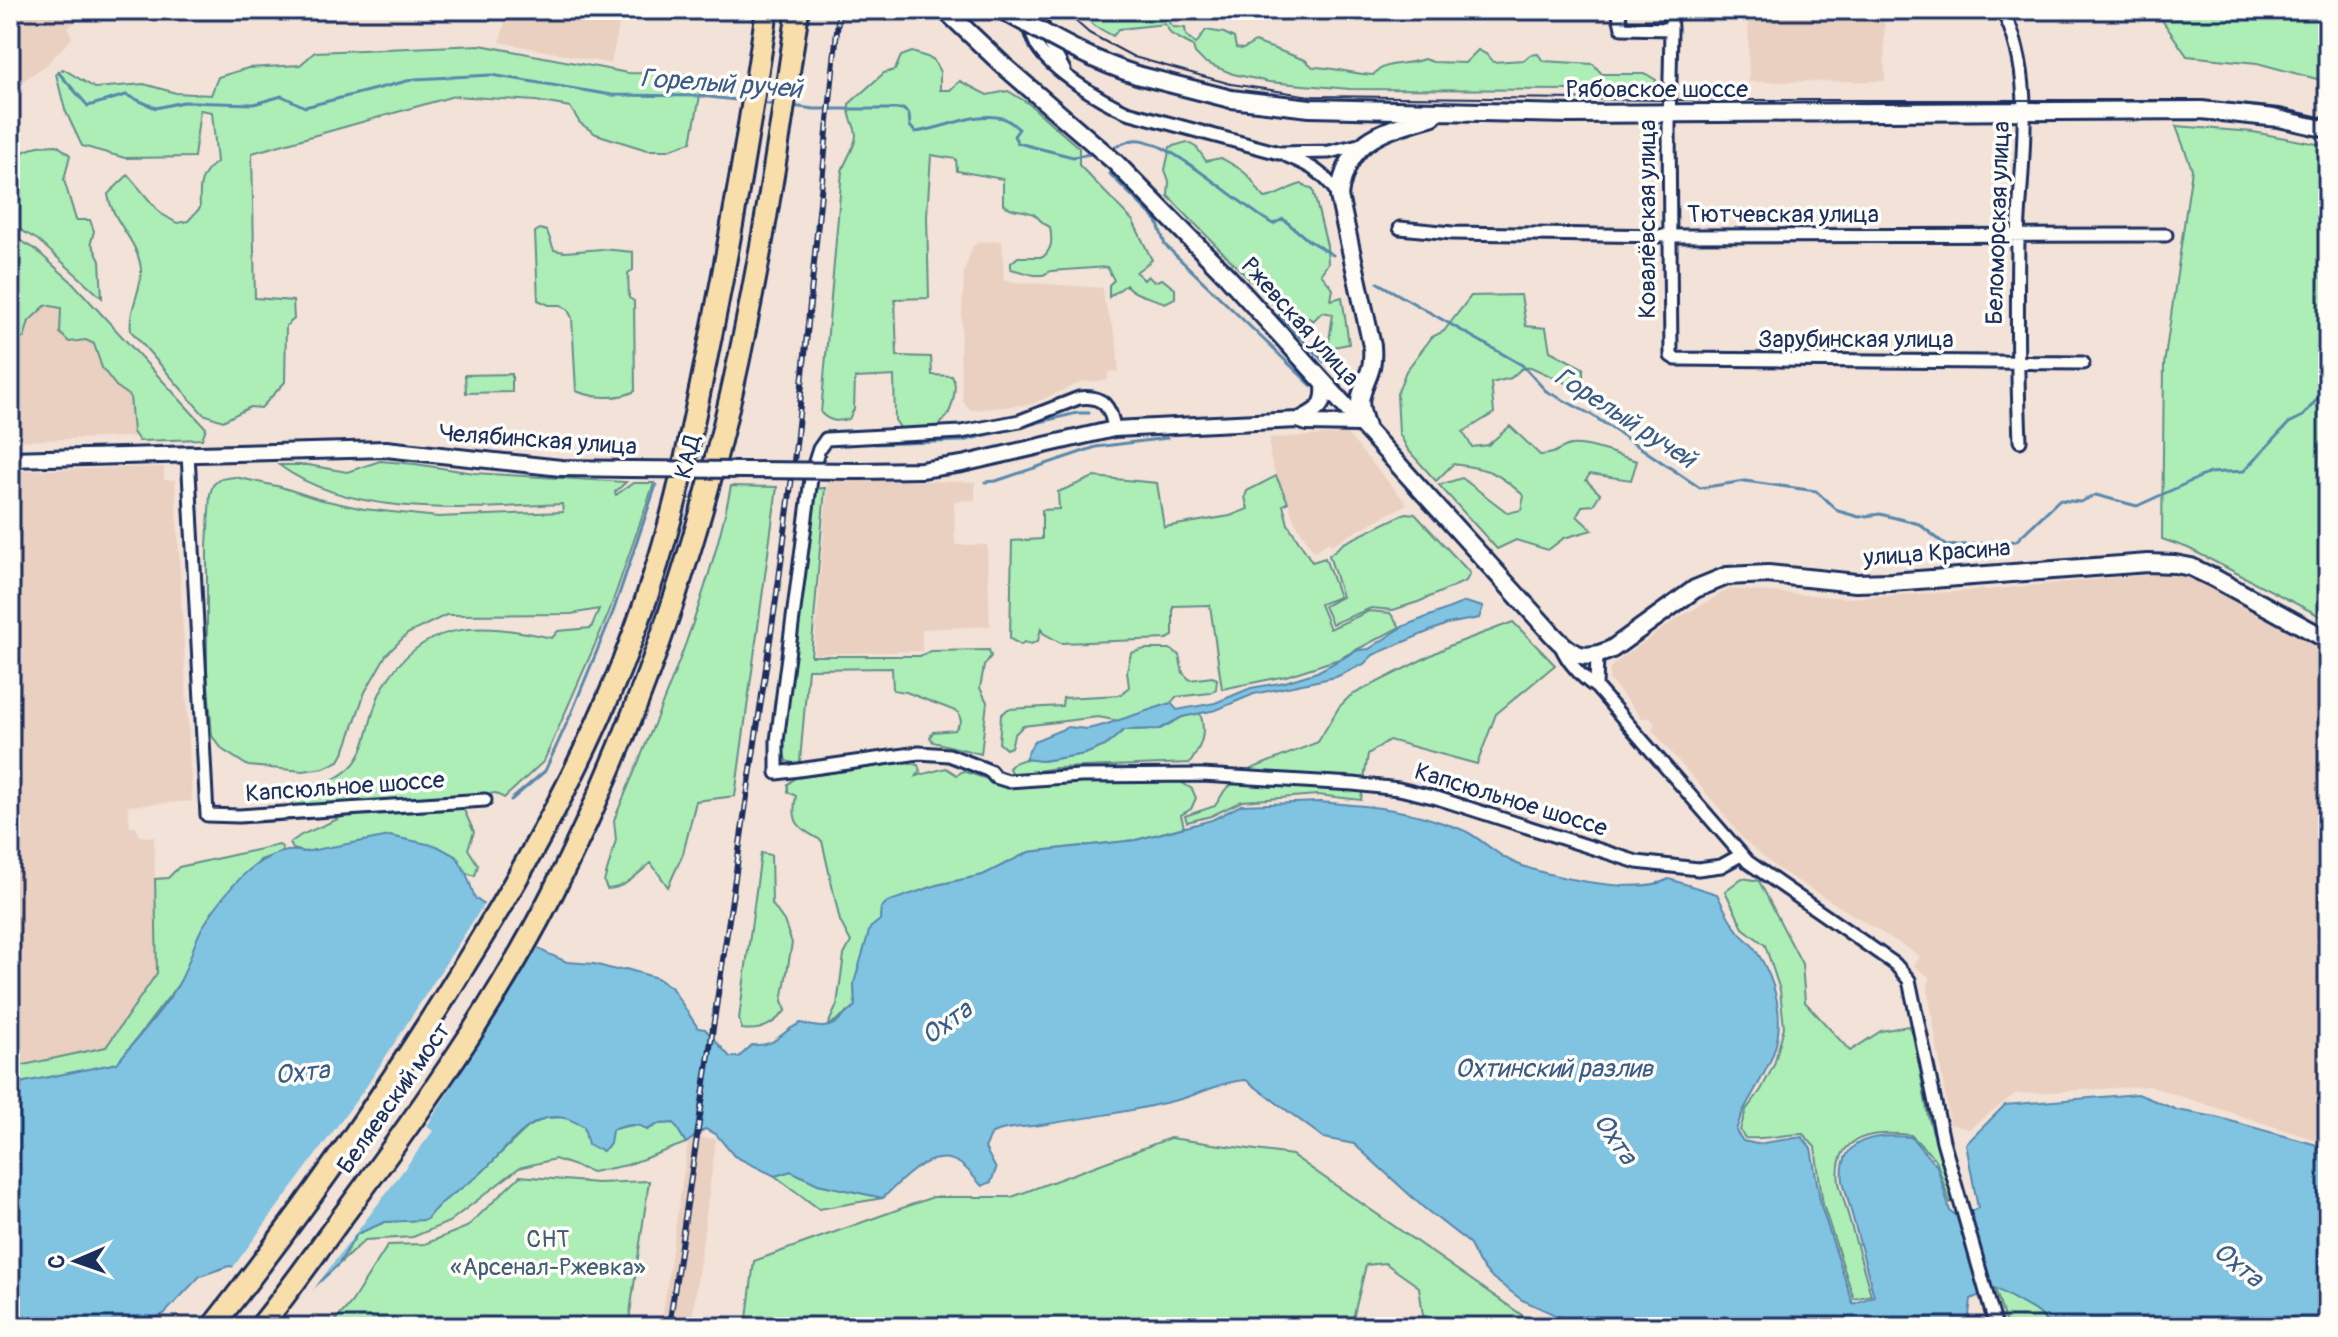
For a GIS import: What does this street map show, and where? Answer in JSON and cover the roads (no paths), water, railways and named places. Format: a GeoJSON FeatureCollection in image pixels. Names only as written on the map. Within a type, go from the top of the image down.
{"type":"FeatureCollection","features":[{"type":"Feature","properties":{"kind":"highway","name":"КАД"},"geometry":{"type":"LineString","coordinates":[[521,875],[578,766],[628,649],[654,577],[683,472],[742,174],[767,10]]}},
{"type":"Feature","properties":{"kind":"highway","name":"КАД"},"geometry":{"type":"LineString","coordinates":[[551,895],[606,777],[653,661],[702,509],[737,362],[780,131],[798,10]]}},
{"type":"Feature","properties":{"kind":"highway","name":"Беляевский мост"},"geometry":{"type":"LineString","coordinates":[[212,1327],[400,1070],[521,875]]}},
{"type":"Feature","properties":{"kind":"highway","name":"Беляевский мост"},"geometry":{"type":"LineString","coordinates":[[262,1324],[412,1122],[487,1007],[551,895]]}},
{"type":"Feature","properties":{"kind":"main road"},"geometry":{"type":"LineString","coordinates":[[761,10],[763,41]]}},
{"type":"Feature","properties":{"kind":"main road","name":"Ржевская улица"},"geometry":{"type":"LineString","coordinates":[[945,10],[1004,66],[1115,162],[1227,276],[1559,641]]}},
{"type":"Feature","properties":{"kind":"main road","name":"Рябовское шоссе"},"geometry":{"type":"LineString","coordinates":[[1002,10],[1111,66],[1231,99],[1275,105],[1454,112],[2201,110],[2279,118],[2328,129]]}},
{"type":"Feature","properties":{"kind":"main road"},"geometry":{"type":"LineString","coordinates":[[1363,428],[1361,395],[1372,368],[1372,346],[1339,196],[1345,166],[1363,144],[1416,121],[1454,112]]}},
{"type":"Feature","properties":{"kind":"main road","name":"улица Красина"},"geometry":{"type":"LineString","coordinates":[[1597,656],[1612,649],[1695,589],[1727,576],[1768,574],[1856,583],[1891,582],[2148,563],[2191,567],[2328,640]]}},
{"type":"Feature","properties":{"kind":"main road"},"geometry":{"type":"LineString","coordinates":[[1559,641],[1577,655],[1597,656]]}},
{"type":"Feature","properties":{"kind":"street"},"geometry":{"type":"LineString","coordinates":[[1025,10],[1038,47],[1049,61],[1104,102],[1127,112],[1279,153],[1323,174],[1339,196]]}},
{"type":"Feature","properties":{"kind":"street"},"geometry":{"type":"LineString","coordinates":[[1036,10],[1067,74]]}},
{"type":"Feature","properties":{"kind":"street"},"geometry":{"type":"LineString","coordinates":[[1618,10],[1622,28],[1671,29]]}},
{"type":"Feature","properties":{"kind":"street","name":"Ковалёвская улица"},"geometry":{"type":"LineString","coordinates":[[1670,10],[1669,349],[1676,359]]}},
{"type":"Feature","properties":{"kind":"street","name":"Беломорская улица"},"geometry":{"type":"LineString","coordinates":[[2002,10],[2011,26],[2021,63],[2023,112],[2016,362],[2020,441]]}},
{"type":"Feature","properties":{"kind":"street"},"geometry":{"type":"LineString","coordinates":[[1279,153],[1329,152],[1363,144]]}},
{"type":"Feature","properties":{"kind":"street","name":"Тютчевская улица"},"geometry":{"type":"LineString","coordinates":[[1400,228],[1452,233],[1669,236],[2166,235]]}},
{"type":"Feature","properties":{"kind":"street","name":"Зарубинская улица"},"geometry":{"type":"LineString","coordinates":[[1676,359],[2083,363]]}},
{"type":"Feature","properties":{"kind":"street"},"geometry":{"type":"LineString","coordinates":[[1298,420],[1317,412],[1325,396],[1324,386]]}},
{"type":"Feature","properties":{"kind":"street","name":"Капсюльное шоссе"},"geometry":{"type":"LineString","coordinates":[[1114,429],[1112,417],[1104,403],[1098,398],[1089,397],[1020,421],[961,432],[826,439],[819,449],[812,471],[777,741],[777,773],[919,753],[949,755],[1008,781],[1187,774],[1353,784],[1399,789],[1437,798],[1637,862],[1698,869],[1721,866],[1741,855]]}},
{"type":"Feature","properties":{"kind":"street","name":"Челябинская улица"},"geometry":{"type":"LineString","coordinates":[[10,459],[386,449],[561,468],[921,470],[962,464],[1114,429],[1298,420],[1363,428]]}},
{"type":"Feature","properties":{"kind":"street","name":"Капсюльное шоссе"},"geometry":{"type":"LineString","coordinates":[[188,453],[207,815],[239,816],[485,800]]}},
{"type":"Feature","properties":{"kind":"street","name":"Ржевская улица"},"geometry":{"type":"LineString","coordinates":[[1559,641],[1564,654],[1741,855]]}},
{"type":"Feature","properties":{"kind":"street"},"geometry":{"type":"LineString","coordinates":[[1596,687],[1597,656]]}},
{"type":"Feature","properties":{"kind":"street"},"geometry":{"type":"LineString","coordinates":[[1741,855],[1895,964],[1909,980],[1937,1118],[1996,1327]]}},
{"type":"Feature","properties":{"kind":"water"},"geometry":{"type":"Polygon","coordinates":[[[1465,602],[1483,607],[1479,618],[1447,624],[1413,638],[1373,655],[1364,664],[1336,677],[1254,694],[1216,710],[1182,717],[1160,729],[1124,730],[1105,746],[1085,754],[1042,761],[1025,759],[1034,741],[1068,727],[1087,729],[1171,703],[1177,710],[1215,703],[1251,688],[1317,672],[1358,650],[1369,649],[1404,626],[1465,602]]]}},
{"type":"Feature","properties":{"kind":"water","name":"Охтинский разлив"},"geometry":{"type":"Polygon","coordinates":[[[1320,802],[1392,810],[1456,827],[1509,860],[1543,873],[1613,885],[1655,884],[1669,879],[1717,894],[1735,927],[1762,961],[1773,987],[1779,1014],[1773,1054],[1736,1131],[1743,1141],[1757,1144],[1802,1137],[1811,1148],[1821,1206],[1853,1304],[1874,1296],[1843,1181],[1843,1166],[1853,1147],[1873,1138],[1911,1137],[1937,1166],[1950,1211],[1959,1217],[1978,1208],[1966,1144],[2005,1105],[2138,1094],[2177,1110],[2216,1117],[2328,1148],[2328,1327],[2051,1327],[2039,1313],[1995,1288],[1971,1299],[1968,1323],[1962,1327],[1582,1327],[1522,1300],[1490,1276],[1469,1243],[1424,1208],[1354,1144],[1324,1138],[1246,1080],[1146,1107],[998,1131],[992,1133],[985,1148],[996,1169],[991,1182],[982,1186],[959,1163],[938,1159],[918,1167],[883,1198],[818,1184],[791,1171],[775,1176],[734,1156],[716,1134],[705,1129],[686,1143],[674,1123],[658,1124],[647,1130],[635,1125],[626,1126],[612,1130],[610,1144],[603,1151],[588,1145],[584,1127],[565,1118],[543,1119],[525,1130],[478,1176],[444,1201],[426,1220],[385,1222],[357,1234],[338,1265],[311,1290],[255,1270],[229,1266],[200,1276],[164,1314],[136,1327],[10,1327],[10,1085],[117,1063],[178,985],[202,928],[220,901],[245,874],[273,855],[390,836],[437,846],[457,857],[475,898],[544,952],[567,962],[626,969],[657,978],[671,987],[698,1028],[705,1029],[730,1057],[739,1057],[752,1045],[768,1044],[801,1023],[819,1027],[831,1025],[855,1006],[854,983],[870,928],[880,920],[881,908],[887,902],[937,885],[983,875],[1029,852],[1136,840],[1212,820],[1241,805],[1320,802]]]}},
{"type":"Feature","properties":{"kind":"waterway","name":"Горелый ручей"},"geometry":{"type":"LineString","coordinates":[[58,72],[88,106],[126,95],[156,108],[183,102],[254,104],[282,96],[305,107],[415,79],[491,75],[612,95],[700,96],[745,101]]}},
{"type":"Feature","properties":{"kind":"waterway","name":"Горелый ручей"},"geometry":{"type":"LineString","coordinates":[[760,103],[777,105]]}},
{"type":"Feature","properties":{"kind":"waterway","name":"Горелый ручей"},"geometry":{"type":"LineString","coordinates":[[792,106],[814,109],[903,109],[909,114],[910,126],[915,132],[992,116],[1003,118],[1019,129],[1014,136],[1018,143],[1073,157],[1096,153]]}},
{"type":"Feature","properties":{"kind":"waterway","name":"Горелый ручей"},"geometry":{"type":"LineString","coordinates":[[1110,149],[1134,140],[1165,149],[1260,216],[1273,224],[1283,219],[1308,240],[1333,255]]}},
{"type":"Feature","properties":{"kind":"waterway"},"geometry":{"type":"LineString","coordinates":[[1110,174],[1157,221],[1165,245],[1312,386]]}},
{"type":"Feature","properties":{"kind":"waterway","name":"Горелый ручей"},"geometry":{"type":"LineString","coordinates":[[1378,283],[1522,365],[1546,391],[1592,415],[1700,488],[1745,481],[1816,491],[1838,511],[1859,517],[1880,514],[1919,524],[1947,546],[2016,541],[2059,500],[2080,502],[2096,495],[2137,506],[2209,473],[2244,471],[2289,423],[2303,416],[2328,386]]}},
{"type":"Feature","properties":{"kind":"waterway"},"geometry":{"type":"LineString","coordinates":[[1279,315],[1324,362],[1339,365],[1356,374]]}},
{"type":"Feature","properties":{"kind":"waterway"},"geometry":{"type":"LineString","coordinates":[[875,444],[962,441],[1077,413],[1089,413]]}},
{"type":"Feature","properties":{"kind":"waterway"},"geometry":{"type":"LineString","coordinates":[[985,482],[1096,447],[1167,438]]}},
{"type":"Feature","properties":{"kind":"waterway"},"geometry":{"type":"LineString","coordinates":[[511,800],[545,771],[613,612],[656,485]]}},
{"type":"Feature","properties":{"kind":"tram line"},"geometry":{"type":"LineString","coordinates":[[1063,10],[1089,33],[1134,57],[1231,84],[1310,96],[2199,100],[2274,109],[2328,121]]}},
{"type":"Feature","properties":{"kind":"railway"},"geometry":{"type":"LineString","coordinates":[[669,1327],[779,579],[796,445],[839,10]]}},
{"type":"Feature","properties":{"kind":"water label","name":"Охта"},"geometry":{"type":"Point","coordinates":[947,1023]}},
{"type":"Feature","properties":{"kind":"water label","name":"Охта"},"geometry":{"type":"Point","coordinates":[302,1073]}},
{"type":"Feature","properties":{"kind":"water label","name":"Охта"},"geometry":{"type":"Point","coordinates":[1615,1139]}},
{"type":"Feature","properties":{"kind":"water label","name":"Охта"},"geometry":{"type":"Point","coordinates":[2238,1265]}},
{"type":"Feature","properties":{"kind":"park label","name":"СНТ «Арсенал-Ржевка»"},"geometry":{"type":"Point","coordinates":[548,1253]}}]}
